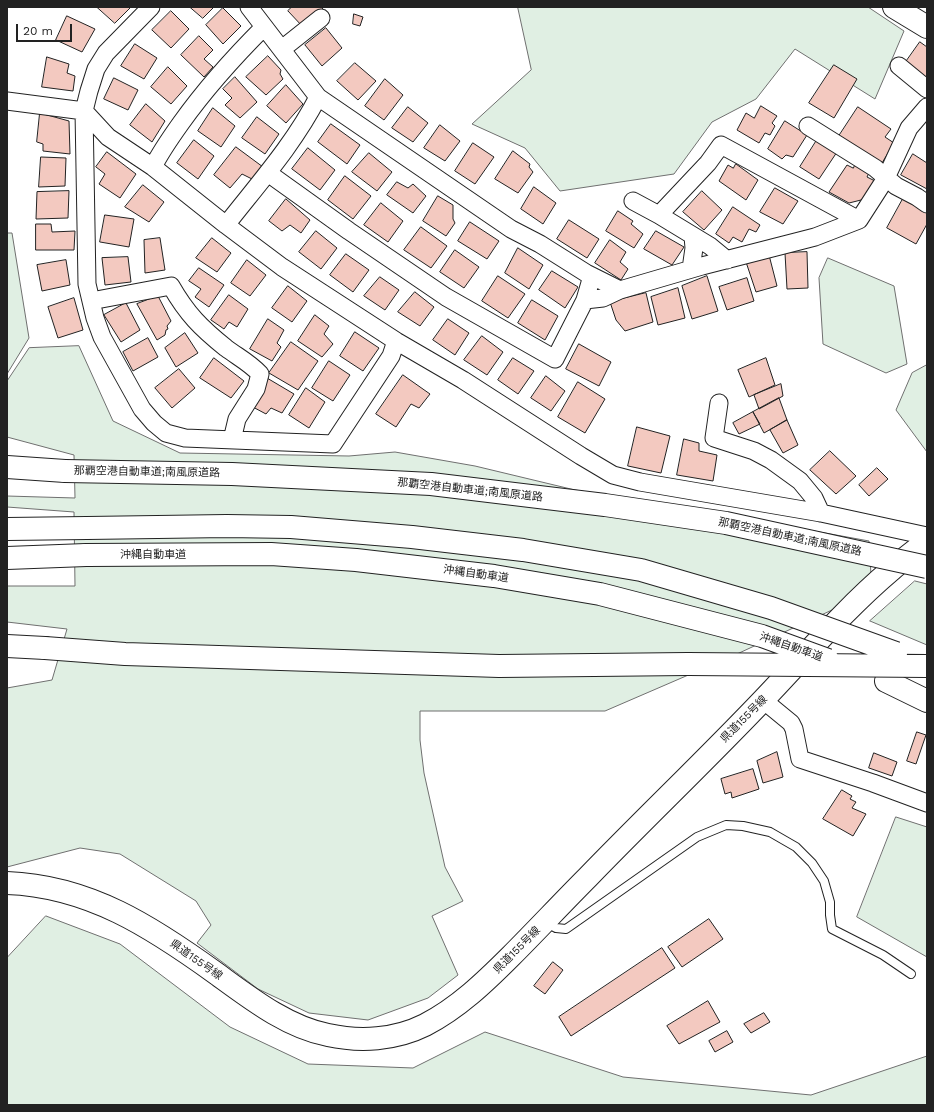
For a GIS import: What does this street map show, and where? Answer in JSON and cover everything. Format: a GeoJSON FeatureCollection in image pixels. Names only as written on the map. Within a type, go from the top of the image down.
{"type":"FeatureCollection","features":[{"type":"Feature","properties":{"kind":"main road"},"geometry":{"type":"LineString","coordinates":[[894,7],[927,28]]}},
{"type":"Feature","properties":{"kind":"main road","name":"那覇空港自動車道;南風原道路"},"geometry":{"type":"LineString","coordinates":[[7,467],[65,471],[232,474],[431,484],[606,505],[726,523],[927,567]]}},
{"type":"Feature","properties":{"kind":"main road"},"geometry":{"type":"LineString","coordinates":[[7,529],[227,526],[291,527],[412,537],[523,550],[641,570],[771,608],[896,653],[927,667]]}},
{"type":"Feature","properties":{"kind":"main road","name":"県道155号線"},"geometry":{"type":"LineString","coordinates":[[7,883],[58,889],[95,900],[124,914],[159,935],[197,960],[255,1002],[278,1015],[326,1035],[352,1039],[374,1039],[389,1037],[425,1025],[460,1003],[489,978],[763,700],[854,605],[890,571],[927,541]]}},
{"type":"Feature","properties":{"kind":"main road","name":"沖縄自動車道"},"geometry":{"type":"LineString","coordinates":[[7,558],[86,555],[286,555],[356,560],[494,576],[600,594],[762,636],[886,681],[927,701]]}},
{"type":"Feature","properties":{"kind":"main road"},"geometry":{"type":"LineString","coordinates":[[7,646],[125,654],[499,666],[688,664],[927,667]]}},
{"type":"Feature","properties":{"kind":"street"},"geometry":{"type":"LineString","coordinates":[[151,7],[106,53],[96,70],[84,111],[87,284],[95,318],[109,349],[142,409],[154,423],[166,433],[185,438],[333,444],[391,356],[396,341]]}},
{"type":"Feature","properties":{"kind":"street"},"geometry":{"type":"LineString","coordinates":[[249,7],[318,97],[511,229],[540,244],[592,276],[620,290]]}},
{"type":"Feature","properties":{"kind":"street"},"geometry":{"type":"LineString","coordinates":[[282,49],[321,18]]}},
{"type":"Feature","properties":{"kind":"street"},"geometry":{"type":"LineString","coordinates":[[153,167],[160,152],[199,97],[241,50],[264,28]]}},
{"type":"Feature","properties":{"kind":"street"},"geometry":{"type":"LineString","coordinates":[[900,66],[927,89]]}},
{"type":"Feature","properties":{"kind":"street"},"geometry":{"type":"LineString","coordinates":[[226,225],[268,173],[306,121],[318,97]]}},
{"type":"Feature","properties":{"kind":"street"},"geometry":{"type":"LineString","coordinates":[[7,102],[84,111],[108,137],[153,167],[282,267],[396,341],[462,380],[613,475],[640,482],[821,513],[927,536]]}},
{"type":"Feature","properties":{"kind":"street"},"geometry":{"type":"LineString","coordinates":[[585,300],[603,298],[620,290],[691,269],[815,237],[859,220],[886,178],[909,128],[927,108]]}},
{"type":"Feature","properties":{"kind":"street"},"geometry":{"type":"LineString","coordinates":[[808,126],[874,168],[896,186],[927,204]]}},
{"type":"Feature","properties":{"kind":"street"},"geometry":{"type":"LineString","coordinates":[[660,214],[708,163],[721,145],[859,220]]}},
{"type":"Feature","properties":{"kind":"street"},"geometry":{"type":"LineString","coordinates":[[268,173],[349,232],[446,297],[555,359],[585,300],[592,276]]}},
{"type":"Feature","properties":{"kind":"street"},"geometry":{"type":"LineString","coordinates":[[633,201],[660,214],[710,246],[727,260]]}},
{"type":"Feature","properties":{"kind":"street"},"geometry":{"type":"LineString","coordinates":[[691,269],[694,248],[693,236]]}},
{"type":"Feature","properties":{"kind":"street"},"geometry":{"type":"LineString","coordinates":[[91,301],[171,286],[182,304],[199,325],[227,348],[253,366],[260,374],[256,389],[237,419],[232,440]]}},
{"type":"Feature","properties":{"kind":"street"},"geometry":{"type":"LineString","coordinates":[[719,403],[714,438],[754,451],[771,460],[800,481],[814,498],[821,513]]}},
{"type":"Feature","properties":{"kind":"street"},"geometry":{"type":"LineString","coordinates":[[763,700],[791,723],[794,729],[800,759],[873,783],[927,803]]}},
{"type":"Feature","properties":{"kind":"lane"},"geometry":{"type":"LineString","coordinates":[[545,922],[556,928],[566,929],[697,837],[726,825],[743,826],[770,832],[796,847],[812,863],[824,881],[830,902],[832,928],[883,955],[911,974]]}},
{"type":"Feature","properties":{"kind":"green space"},"geometry":{"type":"Polygon","coordinates":[[[518,7],[868,7],[904,31],[875,99],[795,49],[756,99],[712,122],[674,174],[560,191],[525,148],[472,124],[531,70],[518,7]]]}},
{"type":"Feature","properties":{"kind":"green space"},"geometry":{"type":"Polygon","coordinates":[[[7,233],[12,233],[29,338],[7,374],[7,233]]]}},
{"type":"Feature","properties":{"kind":"green space"},"geometry":{"type":"Polygon","coordinates":[[[828,258],[894,286],[907,364],[886,373],[823,344],[819,278],[828,258]]]}},
{"type":"Feature","properties":{"kind":"green space"},"geometry":{"type":"Polygon","coordinates":[[[79,346],[113,421],[180,453],[349,456],[395,452],[475,466],[575,490],[688,508],[869,541],[871,575],[832,610],[737,654],[605,711],[420,711],[420,740],[424,773],[445,867],[463,901],[432,916],[458,975],[428,998],[368,1020],[309,1013],[258,989],[197,943],[211,925],[196,901],[120,854],[80,848],[7,867],[7,688],[52,680],[67,629],[7,622],[7,586],[75,586],[74,512],[7,507],[7,496],[75,498],[74,455],[7,437],[7,381],[29,348],[79,346]]]}},
{"type":"Feature","properties":{"kind":"green space"},"geometry":{"type":"Polygon","coordinates":[[[927,365],[927,452],[896,410],[912,373],[927,365]]]}},
{"type":"Feature","properties":{"kind":"green space"},"geometry":{"type":"Polygon","coordinates":[[[915,581],[927,584],[927,645],[870,621],[915,581]]]}},
{"type":"Feature","properties":{"kind":"green space"},"geometry":{"type":"Polygon","coordinates":[[[896,817],[927,827],[927,957],[857,917],[896,817]]]}},
{"type":"Feature","properties":{"kind":"green space"},"geometry":{"type":"Polygon","coordinates":[[[46,916],[120,944],[230,1027],[308,1064],[413,1068],[485,1032],[623,1077],[811,1095],[927,1056],[927,1105],[7,1105],[7,958],[46,916]]]}},
{"type":"Feature","properties":{"kind":"building"},"geometry":{"type":"Polygon","coordinates":[[[97,7],[131,7],[115,23],[97,7]]]}},
{"type":"Feature","properties":{"kind":"building"},"geometry":{"type":"Polygon","coordinates":[[[190,7],[214,7],[203,18],[190,7]]]}},
{"type":"Feature","properties":{"kind":"building"},"geometry":{"type":"Polygon","coordinates":[[[292,7],[321,7],[324,10],[303,27],[288,11],[292,7]]]}},
{"type":"Feature","properties":{"kind":"building"},"geometry":{"type":"Polygon","coordinates":[[[223,8],[241,26],[223,44],[206,25],[223,8]]]}},
{"type":"Feature","properties":{"kind":"building"},"geometry":{"type":"Polygon","coordinates":[[[171,11],[189,29],[171,48],[152,30],[171,11]]]}},
{"type":"Feature","properties":{"kind":"building"},"geometry":{"type":"Polygon","coordinates":[[[354,14],[363,17],[360,26],[353,24],[354,14]]]}},
{"type":"Feature","properties":{"kind":"building"},"geometry":{"type":"Polygon","coordinates":[[[67,16],[95,29],[82,52],[56,40],[67,16]]]}},
{"type":"Feature","properties":{"kind":"building"},"geometry":{"type":"Polygon","coordinates":[[[326,28],[342,48],[322,66],[305,45],[326,28]]]}},
{"type":"Feature","properties":{"kind":"building"},"geometry":{"type":"Polygon","coordinates":[[[199,36],[213,50],[204,59],[213,67],[204,77],[181,55],[199,36]]]}},
{"type":"Feature","properties":{"kind":"building"},"geometry":{"type":"Polygon","coordinates":[[[920,42],[927,47],[927,82],[903,66],[920,42]]]}},
{"type":"Feature","properties":{"kind":"building"},"geometry":{"type":"Polygon","coordinates":[[[135,44],[157,58],[144,79],[121,66],[135,44]]]}},
{"type":"Feature","properties":{"kind":"building"},"geometry":{"type":"Polygon","coordinates":[[[268,56],[281,70],[280,74],[283,79],[266,95],[246,77],[268,56]]]}},
{"type":"Feature","properties":{"kind":"building"},"geometry":{"type":"Polygon","coordinates":[[[47,57],[69,64],[67,73],[75,76],[73,91],[42,87],[47,57]]]}},
{"type":"Feature","properties":{"kind":"building"},"geometry":{"type":"Polygon","coordinates":[[[355,63],[376,81],[358,100],[337,81],[355,63]]]}},
{"type":"Feature","properties":{"kind":"building"},"geometry":{"type":"Polygon","coordinates":[[[834,65],[857,79],[834,118],[809,103],[834,65]]]}},
{"type":"Feature","properties":{"kind":"building"},"geometry":{"type":"Polygon","coordinates":[[[168,67],[187,86],[171,104],[151,87],[168,67]]]}},
{"type":"Feature","properties":{"kind":"building"},"geometry":{"type":"Polygon","coordinates":[[[235,77],[257,102],[240,118],[225,105],[232,98],[223,89],[235,77]]]}},
{"type":"Feature","properties":{"kind":"building"},"geometry":{"type":"Polygon","coordinates":[[[114,78],[138,90],[128,110],[104,99],[114,78]]]}},
{"type":"Feature","properties":{"kind":"building"},"geometry":{"type":"Polygon","coordinates":[[[385,79],[403,95],[384,120],[365,106],[385,79]]]}},
{"type":"Feature","properties":{"kind":"building"},"geometry":{"type":"Polygon","coordinates":[[[286,85],[303,104],[286,123],[267,106],[286,85]]]}},
{"type":"Feature","properties":{"kind":"building"},"geometry":{"type":"Polygon","coordinates":[[[146,104],[165,121],[152,142],[130,125],[146,104]]]}},
{"type":"Feature","properties":{"kind":"building"},"geometry":{"type":"Polygon","coordinates":[[[761,106],[777,116],[772,123],[775,126],[770,135],[765,133],[759,143],[737,130],[746,113],[754,118],[761,106]]]}},
{"type":"Feature","properties":{"kind":"building"},"geometry":{"type":"Polygon","coordinates":[[[408,107],[428,123],[413,142],[392,128],[408,107]]]}},
{"type":"Feature","properties":{"kind":"building"},"geometry":{"type":"Polygon","coordinates":[[[858,107],[891,129],[885,137],[894,143],[882,163],[839,136],[858,107]]]}},
{"type":"Feature","properties":{"kind":"building"},"geometry":{"type":"Polygon","coordinates":[[[213,108],[235,126],[221,147],[198,131],[213,108]]]}},
{"type":"Feature","properties":{"kind":"building"},"geometry":{"type":"Polygon","coordinates":[[[40,113],[69,121],[70,154],[43,151],[43,144],[37,142],[40,113]]]}},
{"type":"Feature","properties":{"kind":"building"},"geometry":{"type":"Polygon","coordinates":[[[257,117],[279,134],[265,154],[242,138],[257,117]]]}},
{"type":"Feature","properties":{"kind":"building"},"geometry":{"type":"Polygon","coordinates":[[[785,121],[807,135],[793,157],[786,155],[782,159],[768,149],[785,121]]]}},
{"type":"Feature","properties":{"kind":"building"},"geometry":{"type":"Polygon","coordinates":[[[331,124],[360,145],[347,164],[318,142],[331,124]]]}},
{"type":"Feature","properties":{"kind":"building"},"geometry":{"type":"Polygon","coordinates":[[[440,125],[460,141],[445,161],[424,148],[440,125]]]}},
{"type":"Feature","properties":{"kind":"building"},"geometry":{"type":"Polygon","coordinates":[[[194,140],[214,156],[198,179],[177,163],[194,140]]]}},
{"type":"Feature","properties":{"kind":"building"},"geometry":{"type":"Polygon","coordinates":[[[817,140],[837,152],[819,179],[800,167],[817,140]]]}},
{"type":"Feature","properties":{"kind":"building"},"geometry":{"type":"Polygon","coordinates":[[[473,143],[494,157],[475,184],[455,171],[473,143]]]}},
{"type":"Feature","properties":{"kind":"building"},"geometry":{"type":"Polygon","coordinates":[[[236,147],[263,167],[254,180],[242,174],[230,188],[214,175],[236,147]]]}},
{"type":"Feature","properties":{"kind":"building"},"geometry":{"type":"Polygon","coordinates":[[[308,148],[335,170],[320,190],[292,169],[308,148]]]}},
{"type":"Feature","properties":{"kind":"building"},"geometry":{"type":"Polygon","coordinates":[[[513,151],[530,164],[529,167],[533,172],[518,193],[495,179],[513,151]]]}},
{"type":"Feature","properties":{"kind":"building"},"geometry":{"type":"Polygon","coordinates":[[[107,152],[136,174],[120,198],[99,184],[105,174],[96,167],[107,152]]]}},
{"type":"Feature","properties":{"kind":"building"},"geometry":{"type":"Polygon","coordinates":[[[369,153],[392,172],[377,191],[352,172],[369,153]]]}},
{"type":"Feature","properties":{"kind":"building"},"geometry":{"type":"Polygon","coordinates":[[[913,154],[927,163],[927,189],[901,175],[913,154]]]}},
{"type":"Feature","properties":{"kind":"building"},"geometry":{"type":"Polygon","coordinates":[[[41,157],[66,158],[65,186],[39,187],[41,157]]]}},
{"type":"Feature","properties":{"kind":"building"},"geometry":{"type":"Polygon","coordinates":[[[856,163],[870,171],[867,177],[875,181],[865,199],[849,203],[829,192],[847,165],[853,168],[856,163]]]}},
{"type":"Feature","properties":{"kind":"building"},"geometry":{"type":"Polygon","coordinates":[[[736,164],[758,180],[746,200],[719,181],[728,165],[733,168],[736,164]]]}},
{"type":"Feature","properties":{"kind":"building"},"geometry":{"type":"Polygon","coordinates":[[[345,176],[371,196],[353,219],[328,200],[345,176]]]}},
{"type":"Feature","properties":{"kind":"building"},"geometry":{"type":"Polygon","coordinates":[[[397,182],[408,188],[413,184],[426,196],[413,213],[387,195],[397,182]]]}},
{"type":"Feature","properties":{"kind":"building"},"geometry":{"type":"Polygon","coordinates":[[[143,185],[164,202],[149,222],[125,207],[143,185]]]}},
{"type":"Feature","properties":{"kind":"building"},"geometry":{"type":"Polygon","coordinates":[[[534,187],[556,203],[543,224],[521,209],[534,187]]]}},
{"type":"Feature","properties":{"kind":"building"},"geometry":{"type":"Polygon","coordinates":[[[775,188],[798,201],[783,224],[760,212],[775,188]]]}},
{"type":"Feature","properties":{"kind":"building"},"geometry":{"type":"Polygon","coordinates":[[[69,191],[68,218],[36,219],[37,192],[69,191]]]}},
{"type":"Feature","properties":{"kind":"building"},"geometry":{"type":"Polygon","coordinates":[[[702,191],[722,210],[704,230],[683,212],[702,191]]]}},
{"type":"Feature","properties":{"kind":"building"},"geometry":{"type":"Polygon","coordinates":[[[438,196],[453,205],[453,219],[455,223],[446,236],[423,221],[438,196]]]}},
{"type":"Feature","properties":{"kind":"building"},"geometry":{"type":"Polygon","coordinates":[[[904,197],[927,210],[927,224],[916,244],[887,228],[904,197]]]}},
{"type":"Feature","properties":{"kind":"building"},"geometry":{"type":"Polygon","coordinates":[[[286,199],[310,220],[301,233],[290,225],[282,231],[269,221],[286,199]]]}},
{"type":"Feature","properties":{"kind":"building"},"geometry":{"type":"Polygon","coordinates":[[[381,203],[403,221],[388,242],[364,225],[381,203]]]}},
{"type":"Feature","properties":{"kind":"building"},"geometry":{"type":"Polygon","coordinates":[[[733,207],[760,225],[756,232],[749,229],[742,242],[733,237],[729,243],[716,234],[733,207]]]}},
{"type":"Feature","properties":{"kind":"building"},"geometry":{"type":"Polygon","coordinates":[[[618,211],[633,221],[631,224],[643,234],[634,248],[606,231],[618,211]]]}},
{"type":"Feature","properties":{"kind":"building"},"geometry":{"type":"Polygon","coordinates":[[[105,215],[134,219],[129,247],[100,242],[105,215]]]}},
{"type":"Feature","properties":{"kind":"building"},"geometry":{"type":"Polygon","coordinates":[[[569,220],[599,239],[587,258],[557,239],[569,220]]]}},
{"type":"Feature","properties":{"kind":"building"},"geometry":{"type":"Polygon","coordinates":[[[470,222],[499,241],[487,259],[458,241],[470,222]]]}},
{"type":"Feature","properties":{"kind":"building"},"geometry":{"type":"Polygon","coordinates":[[[36,224],[51,224],[52,232],[75,231],[74,250],[36,250],[36,224]]]}},
{"type":"Feature","properties":{"kind":"building"},"geometry":{"type":"Polygon","coordinates":[[[421,227],[447,246],[431,268],[404,250],[421,227]]]}},
{"type":"Feature","properties":{"kind":"building"},"geometry":{"type":"Polygon","coordinates":[[[316,231],[337,248],[321,269],[299,252],[316,231]]]}},
{"type":"Feature","properties":{"kind":"building"},"geometry":{"type":"Polygon","coordinates":[[[656,231],[684,247],[672,265],[644,249],[656,231]]]}},
{"type":"Feature","properties":{"kind":"building"},"geometry":{"type":"Polygon","coordinates":[[[160,238],[165,270],[145,273],[144,240],[160,238]]]}},
{"type":"Feature","properties":{"kind":"building"},"geometry":{"type":"Polygon","coordinates":[[[212,238],[231,253],[217,272],[196,258],[212,238]]]}},
{"type":"Feature","properties":{"kind":"building"},"geometry":{"type":"Polygon","coordinates":[[[610,240],[626,252],[620,262],[628,269],[621,280],[595,263],[610,240]]]}},
{"type":"Feature","properties":{"kind":"building"},"geometry":{"type":"Polygon","coordinates":[[[518,248],[543,265],[529,289],[505,273],[518,248]]]}},
{"type":"Feature","properties":{"kind":"building"},"geometry":{"type":"Polygon","coordinates":[[[455,250],[479,267],[464,288],[440,272],[455,250]]]}},
{"type":"Feature","properties":{"kind":"building"},"geometry":{"type":"Polygon","coordinates":[[[807,252],[808,288],[787,289],[785,253],[807,252]]]}},
{"type":"Feature","properties":{"kind":"building"},"geometry":{"type":"Polygon","coordinates":[[[346,254],[369,270],[353,292],[330,275],[346,254]]]}},
{"type":"Feature","properties":{"kind":"building"},"geometry":{"type":"Polygon","coordinates":[[[769,255],[777,286],[756,292],[746,262],[769,255]]]}},
{"type":"Feature","properties":{"kind":"building"},"geometry":{"type":"Polygon","coordinates":[[[128,257],[131,282],[105,285],[102,258],[128,257]]]}},
{"type":"Feature","properties":{"kind":"building"},"geometry":{"type":"Polygon","coordinates":[[[66,260],[70,285],[42,291],[37,265],[66,260]]]}},
{"type":"Feature","properties":{"kind":"building"},"geometry":{"type":"Polygon","coordinates":[[[247,260],[266,275],[250,296],[231,283],[247,260]]]}},
{"type":"Feature","properties":{"kind":"building"},"geometry":{"type":"Polygon","coordinates":[[[199,268],[224,285],[209,307],[195,297],[201,289],[189,281],[199,268]]]}},
{"type":"Feature","properties":{"kind":"building"},"geometry":{"type":"Polygon","coordinates":[[[552,271],[578,287],[565,308],[539,290],[552,271]]]}},
{"type":"Feature","properties":{"kind":"building"},"geometry":{"type":"Polygon","coordinates":[[[498,276],[525,294],[508,318],[482,301],[498,276]]]}},
{"type":"Feature","properties":{"kind":"building"},"geometry":{"type":"Polygon","coordinates":[[[707,276],[718,311],[692,319],[682,286],[707,276]]]}},
{"type":"Feature","properties":{"kind":"building"},"geometry":{"type":"Polygon","coordinates":[[[380,277],[399,290],[385,310],[364,296],[380,277]]]}},
{"type":"Feature","properties":{"kind":"building"},"geometry":{"type":"Polygon","coordinates":[[[747,278],[754,301],[727,310],[719,287],[747,278]]]}},
{"type":"Feature","properties":{"kind":"building"},"geometry":{"type":"Polygon","coordinates":[[[288,286],[307,301],[292,322],[272,308],[288,286]]]}},
{"type":"Feature","properties":{"kind":"building"},"geometry":{"type":"Polygon","coordinates":[[[678,288],[685,318],[658,325],[651,297],[678,288]]]}},
{"type":"Feature","properties":{"kind":"building"},"geometry":{"type":"Polygon","coordinates":[[[415,292],[434,307],[420,326],[398,312],[415,292]]]}},
{"type":"Feature","properties":{"kind":"building"},"geometry":{"type":"Polygon","coordinates":[[[646,293],[653,322],[625,331],[616,320],[610,302],[646,293]]]}},
{"type":"Feature","properties":{"kind":"building"},"geometry":{"type":"Polygon","coordinates":[[[229,295],[248,309],[237,327],[229,322],[224,329],[211,320],[229,295]]]}},
{"type":"Feature","properties":{"kind":"building"},"geometry":{"type":"Polygon","coordinates":[[[158,296],[171,321],[167,326],[168,329],[166,330],[165,335],[157,340],[137,304],[158,296]]]}},
{"type":"Feature","properties":{"kind":"building"},"geometry":{"type":"Polygon","coordinates":[[[74,298],[83,330],[58,338],[48,307],[74,298]]]}},
{"type":"Feature","properties":{"kind":"building"},"geometry":{"type":"Polygon","coordinates":[[[532,300],[558,316],[545,340],[518,323],[532,300]]]}},
{"type":"Feature","properties":{"kind":"building"},"geometry":{"type":"Polygon","coordinates":[[[126,303],[140,330],[121,342],[104,315],[126,303]]]}},
{"type":"Feature","properties":{"kind":"building"},"geometry":{"type":"Polygon","coordinates":[[[315,315],[329,326],[324,334],[333,344],[322,357],[298,341],[315,315]]]}},
{"type":"Feature","properties":{"kind":"building"},"geometry":{"type":"Polygon","coordinates":[[[268,319],[284,330],[277,343],[281,347],[272,361],[250,349],[268,319]]]}},
{"type":"Feature","properties":{"kind":"building"},"geometry":{"type":"Polygon","coordinates":[[[448,319],[469,333],[455,355],[433,340],[448,319]]]}},
{"type":"Feature","properties":{"kind":"building"},"geometry":{"type":"Polygon","coordinates":[[[355,332],[379,348],[363,371],[340,356],[355,332]]]}},
{"type":"Feature","properties":{"kind":"building"},"geometry":{"type":"Polygon","coordinates":[[[185,333],[198,353],[176,367],[165,348],[185,333]]]}},
{"type":"Feature","properties":{"kind":"building"},"geometry":{"type":"Polygon","coordinates":[[[482,336],[503,352],[487,375],[464,360],[482,336]]]}},
{"type":"Feature","properties":{"kind":"building"},"geometry":{"type":"Polygon","coordinates":[[[148,338],[158,357],[133,371],[123,352],[148,338]]]}},
{"type":"Feature","properties":{"kind":"building"},"geometry":{"type":"Polygon","coordinates":[[[291,342],[318,361],[298,390],[269,373],[291,342]]]}},
{"type":"Feature","properties":{"kind":"building"},"geometry":{"type":"Polygon","coordinates":[[[579,344],[611,362],[599,386],[566,369],[579,344]]]}},
{"type":"Feature","properties":{"kind":"building"},"geometry":{"type":"Polygon","coordinates":[[[214,358],[244,381],[231,398],[200,378],[214,358]]]}},
{"type":"Feature","properties":{"kind":"building"},"geometry":{"type":"Polygon","coordinates":[[[513,358],[534,371],[518,394],[498,380],[513,358]]]}},
{"type":"Feature","properties":{"kind":"building"},"geometry":{"type":"Polygon","coordinates":[[[766,358],[775,385],[749,397],[738,370],[766,358]]]}},
{"type":"Feature","properties":{"kind":"building"},"geometry":{"type":"Polygon","coordinates":[[[329,361],[350,375],[333,401],[312,388],[329,361]]]}},
{"type":"Feature","properties":{"kind":"building"},"geometry":{"type":"Polygon","coordinates":[[[179,369],[195,388],[172,408],[155,388],[179,369]]]}},
{"type":"Feature","properties":{"kind":"building"},"geometry":{"type":"Polygon","coordinates":[[[403,375],[430,394],[419,408],[411,404],[396,427],[376,414],[403,375]]]}},
{"type":"Feature","properties":{"kind":"building"},"geometry":{"type":"Polygon","coordinates":[[[546,376],[565,391],[551,411],[531,398],[546,376]]]}},
{"type":"Feature","properties":{"kind":"building"},"geometry":{"type":"Polygon","coordinates":[[[267,378],[294,394],[282,413],[271,408],[266,414],[251,406],[267,378]]]}},
{"type":"Feature","properties":{"kind":"building"},"geometry":{"type":"Polygon","coordinates":[[[578,382],[605,399],[585,433],[558,417],[578,382]]]}},
{"type":"Feature","properties":{"kind":"building"},"geometry":{"type":"Polygon","coordinates":[[[781,384],[783,396],[759,409],[754,395],[781,384]]]}},
{"type":"Feature","properties":{"kind":"building"},"geometry":{"type":"Polygon","coordinates":[[[306,388],[325,402],[309,428],[289,415],[306,388]]]}},
{"type":"Feature","properties":{"kind":"building"},"geometry":{"type":"Polygon","coordinates":[[[779,398],[787,420],[764,433],[753,412],[779,398]]]}},
{"type":"Feature","properties":{"kind":"building"},"geometry":{"type":"Polygon","coordinates":[[[753,412],[760,424],[739,434],[733,423],[753,412]]]}},
{"type":"Feature","properties":{"kind":"building"},"geometry":{"type":"Polygon","coordinates":[[[787,420],[798,445],[783,453],[770,430],[787,420]]]}},
{"type":"Feature","properties":{"kind":"building"},"geometry":{"type":"Polygon","coordinates":[[[637,427],[670,436],[661,473],[628,466],[637,427]]]}},
{"type":"Feature","properties":{"kind":"building"},"geometry":{"type":"Polygon","coordinates":[[[684,439],[699,443],[699,451],[717,455],[713,481],[677,475],[684,439]]]}},
{"type":"Feature","properties":{"kind":"building"},"geometry":{"type":"Polygon","coordinates":[[[830,451],[856,476],[836,494],[810,470],[830,451]]]}},
{"type":"Feature","properties":{"kind":"building"},"geometry":{"type":"Polygon","coordinates":[[[877,468],[888,479],[869,496],[859,485],[877,468]]]}},
{"type":"Feature","properties":{"kind":"building"},"geometry":{"type":"Polygon","coordinates":[[[917,732],[926,735],[916,764],[907,761],[917,732]]]}},
{"type":"Feature","properties":{"kind":"building"},"geometry":{"type":"Polygon","coordinates":[[[777,752],[783,777],[763,783],[757,761],[777,752]]]}},
{"type":"Feature","properties":{"kind":"building"},"geometry":{"type":"Polygon","coordinates":[[[874,753],[897,762],[892,776],[869,768],[874,753]]]}},
{"type":"Feature","properties":{"kind":"building"},"geometry":{"type":"Polygon","coordinates":[[[753,769],[759,789],[732,798],[731,792],[725,794],[721,779],[753,769]]]}},
{"type":"Feature","properties":{"kind":"building"},"geometry":{"type":"Polygon","coordinates":[[[842,790],[852,796],[850,799],[856,802],[852,808],[866,814],[853,836],[823,819],[842,790]]]}},
{"type":"Feature","properties":{"kind":"building"},"geometry":{"type":"Polygon","coordinates":[[[709,919],[723,939],[682,967],[668,947],[709,919]]]}},
{"type":"Feature","properties":{"kind":"building"},"geometry":{"type":"Polygon","coordinates":[[[662,948],[675,968],[571,1036],[559,1017],[662,948]]]}},
{"type":"Feature","properties":{"kind":"building"},"geometry":{"type":"Polygon","coordinates":[[[553,962],[563,970],[545,994],[534,986],[553,962]]]}},
{"type":"Feature","properties":{"kind":"building"},"geometry":{"type":"Polygon","coordinates":[[[708,1001],[720,1022],[679,1044],[667,1026],[708,1001]]]}},
{"type":"Feature","properties":{"kind":"building"},"geometry":{"type":"Polygon","coordinates":[[[764,1013],[770,1022],[751,1033],[744,1024],[764,1013]]]}},
{"type":"Feature","properties":{"kind":"building"},"geometry":{"type":"Polygon","coordinates":[[[727,1031],[733,1042],[715,1052],[709,1041],[727,1031]]]}}]}
